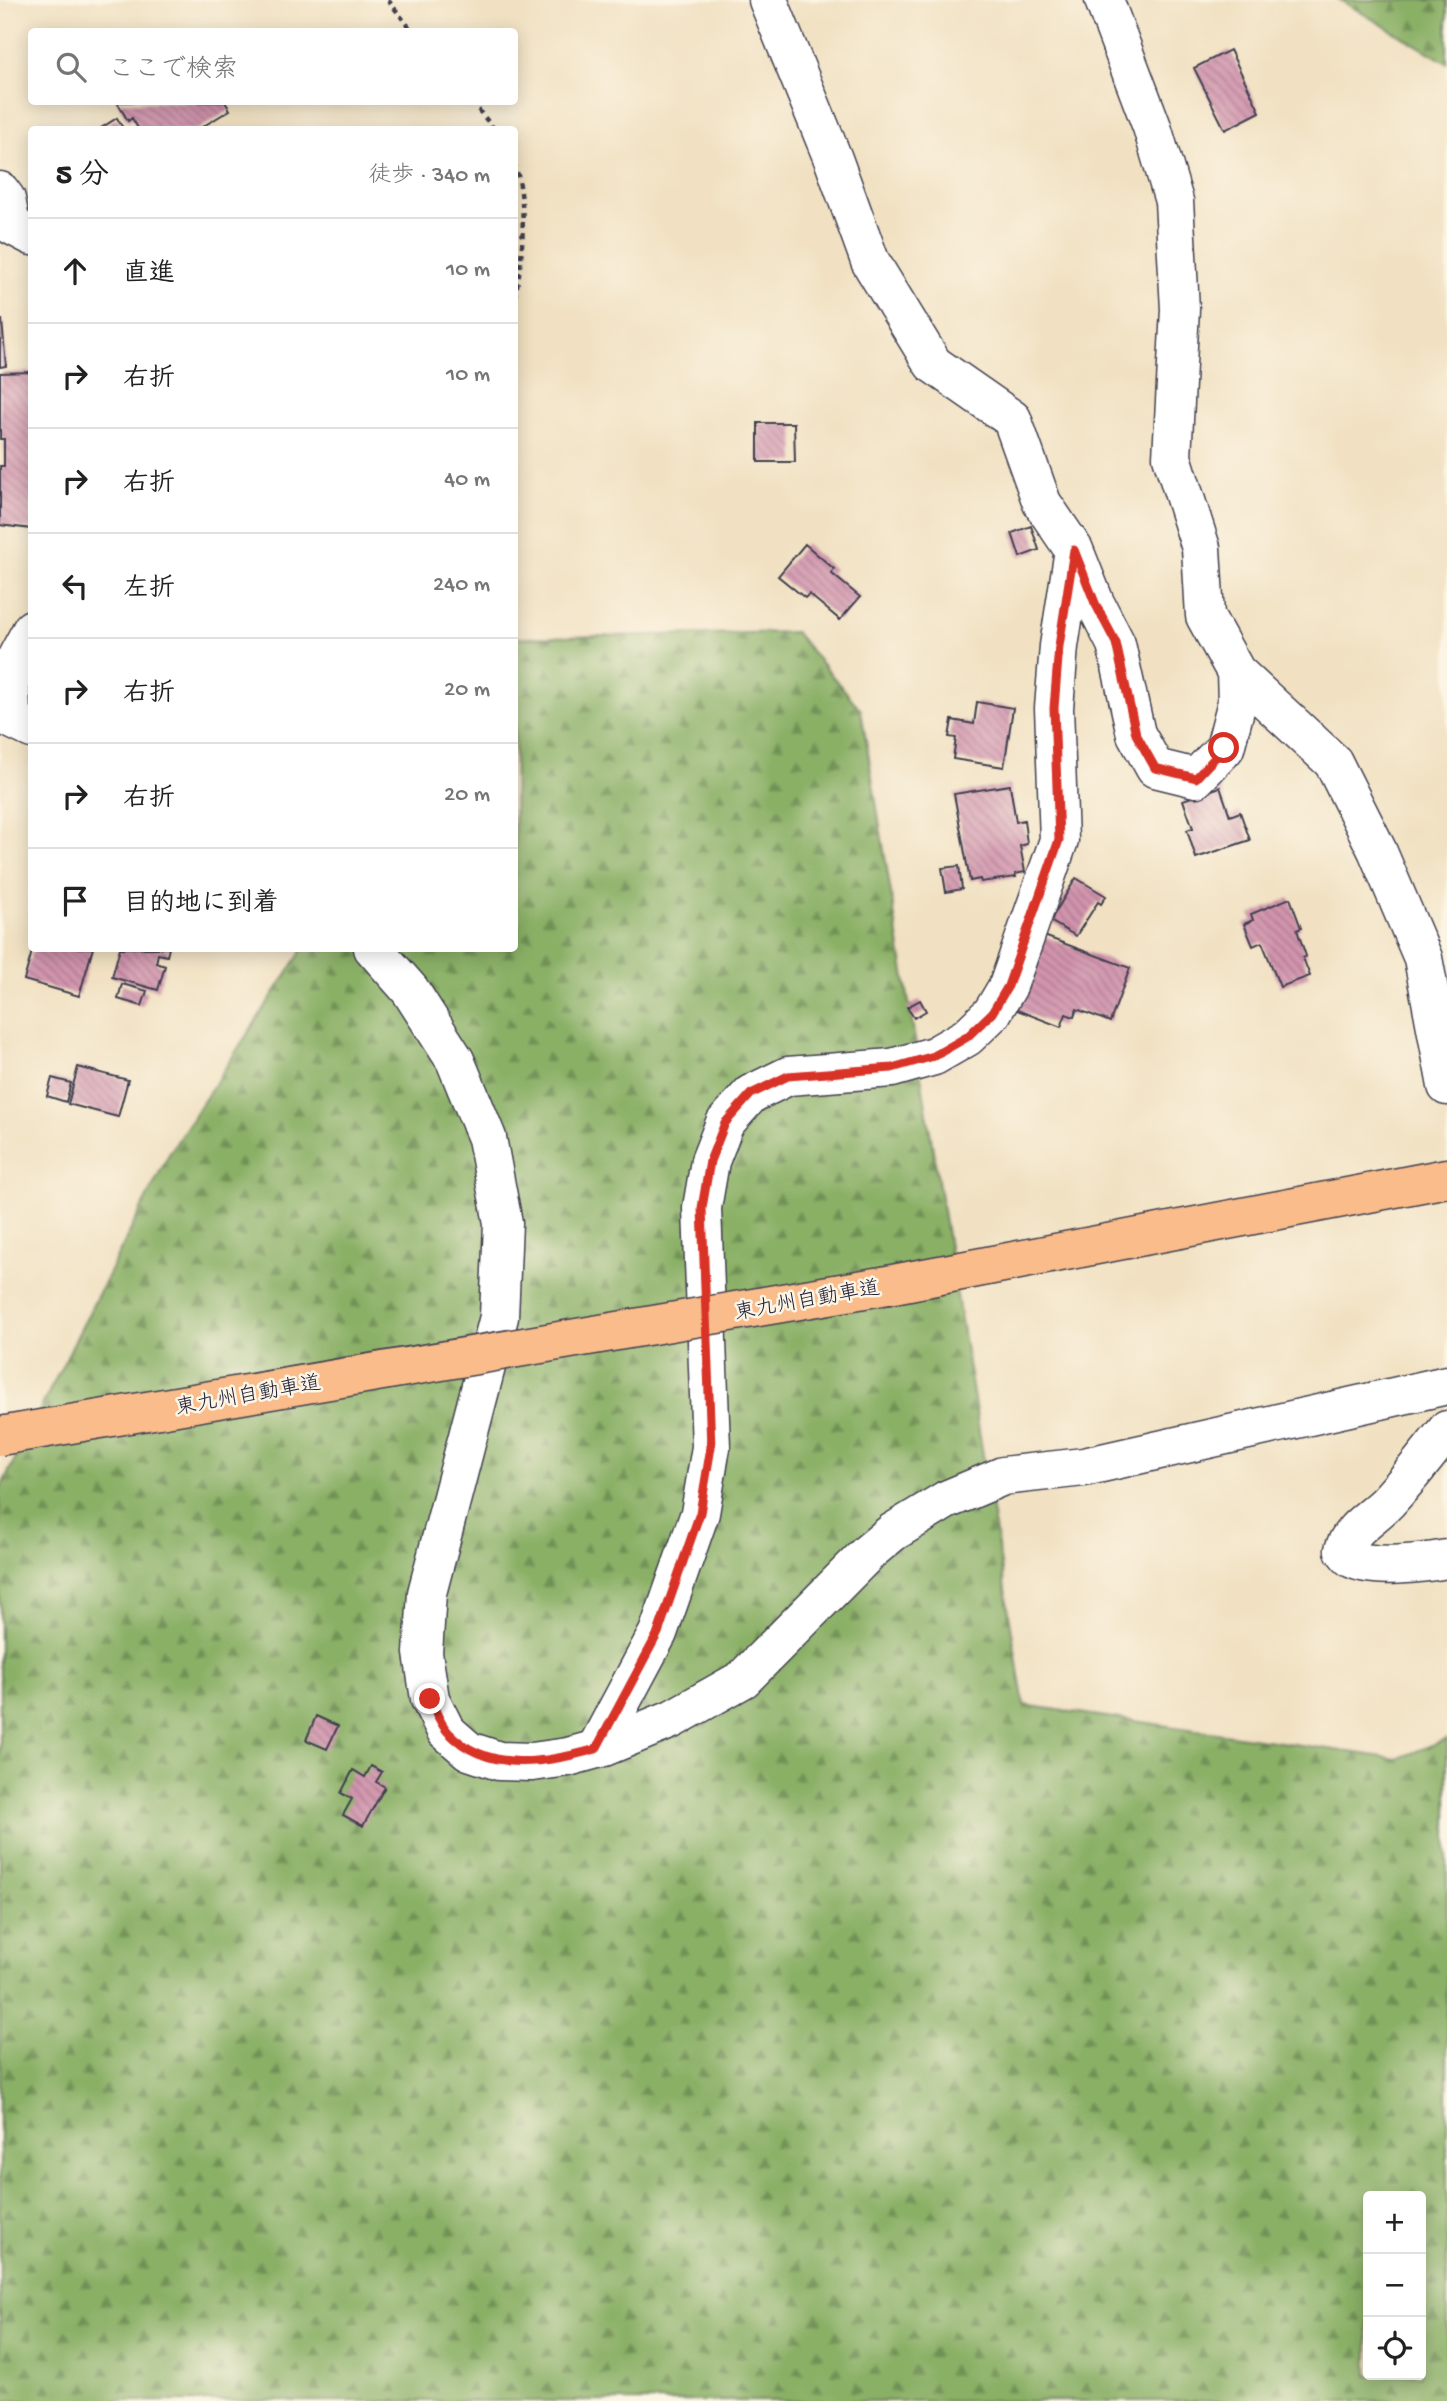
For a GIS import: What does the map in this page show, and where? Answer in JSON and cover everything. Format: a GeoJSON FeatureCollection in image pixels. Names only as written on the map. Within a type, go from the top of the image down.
{"type":"FeatureCollection","features":[{"type":"Feature","properties":{"kind":"highway","name":"東九州自動車道"},"geometry":{"type":"LineString","coordinates":[[0,1436],[888,1285],[1447,1178]]}},
{"type":"Feature","properties":{"kind":"street"},"geometry":{"type":"LineString","coordinates":[[768,0],[833,159],[870,261],[933,364],[1012,419],[1042,503],[1074,550],[1095,603],[1116,643],[1136,734],[1155,768],[1196,778],[1224,748],[1237,702],[1236,672]]}},
{"type":"Feature","properties":{"kind":"street"},"geometry":{"type":"LineString","coordinates":[[1104,0],[1152,127],[1174,201],[1180,309],[1172,457],[1201,548],[1205,615],[1236,672],[1333,762],[1377,850],[1423,958],[1447,1086]]}},
{"type":"Feature","properties":{"kind":"street"},"geometry":{"type":"LineString","coordinates":[[0,191],[6,199],[11,225],[28,234]]}},
{"type":"Feature","properties":{"kind":"street"},"geometry":{"type":"LineString","coordinates":[[0,243],[28,237]]}},
{"type":"Feature","properties":{"kind":"street"},"geometry":{"type":"LineString","coordinates":[[596,1749],[658,1633],[700,1513],[711,1447],[702,1208],[710,1161],[725,1123],[751,1094],[788,1076],[892,1068],[934,1056],[967,1037],[992,1013],[1008,986],[1059,840],[1054,708],[1059,646],[1074,550]]}},
{"type":"Feature","properties":{"kind":"street"},"geometry":{"type":"LineString","coordinates":[[28,635],[5,669],[11,719],[28,727]]}},
{"type":"Feature","properties":{"kind":"street"},"geometry":{"type":"LineString","coordinates":[[377,952],[410,990],[455,1060],[487,1138],[503,1223],[499,1317],[427,1593],[423,1653],[430,1699],[446,1731],[470,1751],[499,1761],[532,1762],[568,1757],[672,1719],[743,1679],[869,1552],[919,1515],[946,1500],[1003,1476],[1084,1467],[1447,1385]]}},
{"type":"Feature","properties":{"kind":"street"},"geometry":{"type":"LineString","coordinates":[[1447,1430],[1389,1501],[1362,1523],[1348,1539],[1344,1550],[1350,1558],[1364,1563],[1447,1559]]}},
{"type":"Feature","properties":{"kind":"path"},"geometry":{"type":"LineString","coordinates":[[388,0],[410,28]]}},
{"type":"Feature","properties":{"kind":"path"},"geometry":{"type":"LineString","coordinates":[[474,105],[492,126]]}},
{"type":"Feature","properties":{"kind":"path"},"geometry":{"type":"LineString","coordinates":[[518,172],[522,215],[521,273],[518,285]]}},
{"type":"Feature","properties":{"kind":"green space"},"geometry":{"type":"Polygon","coordinates":[[[1340,0],[1447,0],[1447,63],[1340,0]]]}},
{"type":"Feature","properties":{"kind":"green space"},"geometry":{"type":"Polygon","coordinates":[[[795,632],[861,710],[1024,1705],[1397,1759],[1447,1739],[1447,2401],[0,2401],[0,1489],[169,1154],[301,952],[518,952],[518,638],[795,632]]]}},
{"type":"Feature","properties":{"kind":"building"},"geometry":{"type":"Polygon","coordinates":[[[1230,50],[1260,112],[1225,130],[1194,68],[1230,50]]]}},
{"type":"Feature","properties":{"kind":"building"},"geometry":{"type":"Polygon","coordinates":[[[119,105],[227,105],[230,110],[204,126],[137,126],[132,118],[128,121],[119,105]]]}},
{"type":"Feature","properties":{"kind":"building"},"geometry":{"type":"Polygon","coordinates":[[[117,118],[122,126],[104,126],[117,118]]]}},
{"type":"Feature","properties":{"kind":"building"},"geometry":{"type":"Polygon","coordinates":[[[0,320],[6,366],[0,367],[0,320]]]}},
{"type":"Feature","properties":{"kind":"building"},"geometry":{"type":"Polygon","coordinates":[[[28,372],[28,528],[0,525],[0,466],[4,466],[4,439],[0,439],[0,373],[28,372]]]}},
{"type":"Feature","properties":{"kind":"building"},"geometry":{"type":"Polygon","coordinates":[[[758,423],[794,423],[795,462],[758,462],[758,423]]]}},
{"type":"Feature","properties":{"kind":"building"},"geometry":{"type":"Polygon","coordinates":[[[1031,526],[1039,550],[1020,557],[1012,533],[1031,526]]]}},
{"type":"Feature","properties":{"kind":"building"},"geometry":{"type":"Polygon","coordinates":[[[805,544],[834,569],[831,573],[860,597],[840,620],[809,594],[805,598],[778,576],[805,544]]]}},
{"type":"Feature","properties":{"kind":"building"},"geometry":{"type":"Polygon","coordinates":[[[977,702],[1013,708],[1004,767],[953,759],[956,738],[949,737],[952,720],[974,724],[977,702]]]}},
{"type":"Feature","properties":{"kind":"building"},"geometry":{"type":"Polygon","coordinates":[[[1010,785],[1016,822],[1024,820],[1027,844],[1020,846],[1025,872],[1015,874],[1016,877],[970,881],[954,794],[1010,785]]]}},
{"type":"Feature","properties":{"kind":"building"},"geometry":{"type":"Polygon","coordinates":[[[1220,787],[1230,816],[1240,812],[1250,840],[1196,858],[1187,830],[1193,828],[1183,800],[1220,787]]]}},
{"type":"Feature","properties":{"kind":"building"},"geometry":{"type":"Polygon","coordinates":[[[959,866],[962,889],[946,892],[942,868],[959,866]]]}},
{"type":"Feature","properties":{"kind":"building"},"geometry":{"type":"Polygon","coordinates":[[[1076,878],[1106,896],[1101,904],[1098,902],[1076,936],[1050,921],[1076,878]]]}},
{"type":"Feature","properties":{"kind":"building"},"geometry":{"type":"Polygon","coordinates":[[[1290,898],[1301,928],[1297,930],[1310,976],[1280,987],[1262,942],[1253,946],[1244,924],[1253,920],[1251,914],[1290,898]]]}},
{"type":"Feature","properties":{"kind":"building"},"geometry":{"type":"Polygon","coordinates":[[[1044,936],[1130,968],[1110,1022],[1077,1009],[1074,1017],[1066,1014],[1061,1027],[1017,1010],[1044,936]]]}},
{"type":"Feature","properties":{"kind":"building"},"geometry":{"type":"Polygon","coordinates":[[[32,952],[92,952],[79,996],[24,980],[32,952]]]}},
{"type":"Feature","properties":{"kind":"building"},"geometry":{"type":"Polygon","coordinates":[[[119,952],[168,952],[167,956],[158,954],[156,963],[165,966],[158,990],[112,977],[119,952]]]}},
{"type":"Feature","properties":{"kind":"building"},"geometry":{"type":"Polygon","coordinates":[[[122,984],[147,991],[142,1006],[118,999],[122,984]]]}},
{"type":"Feature","properties":{"kind":"building"},"geometry":{"type":"Polygon","coordinates":[[[920,1000],[926,1011],[914,1018],[907,1007],[920,1000]]]}},
{"type":"Feature","properties":{"kind":"building"},"geometry":{"type":"Polygon","coordinates":[[[78,1067],[128,1080],[118,1117],[68,1104],[78,1067]]]}},
{"type":"Feature","properties":{"kind":"building"},"geometry":{"type":"Polygon","coordinates":[[[52,1078],[71,1083],[66,1102],[47,1096],[52,1078]]]}},
{"type":"Feature","properties":{"kind":"building"},"geometry":{"type":"Polygon","coordinates":[[[316,1716],[338,1726],[327,1749],[306,1740],[316,1716]]]}},
{"type":"Feature","properties":{"kind":"building"},"geometry":{"type":"Polygon","coordinates":[[[371,1766],[382,1772],[376,1782],[385,1787],[363,1826],[343,1815],[352,1799],[341,1793],[353,1770],[365,1777],[371,1766]]]}},
{"type":"Feature","properties":{"kind":"route"},"geometry":{"type":"LineString","coordinates":[[430,1699],[446,1731],[470,1751],[499,1761],[532,1762],[568,1757],[596,1749],[658,1633],[700,1513],[711,1447],[702,1208],[710,1161],[725,1123],[751,1094],[788,1076],[892,1068],[934,1056],[967,1037],[992,1013],[1008,986],[1059,840],[1054,708],[1059,646],[1074,550],[1095,603],[1116,643],[1136,734],[1155,768],[1196,778],[1224,748]]}}]}
